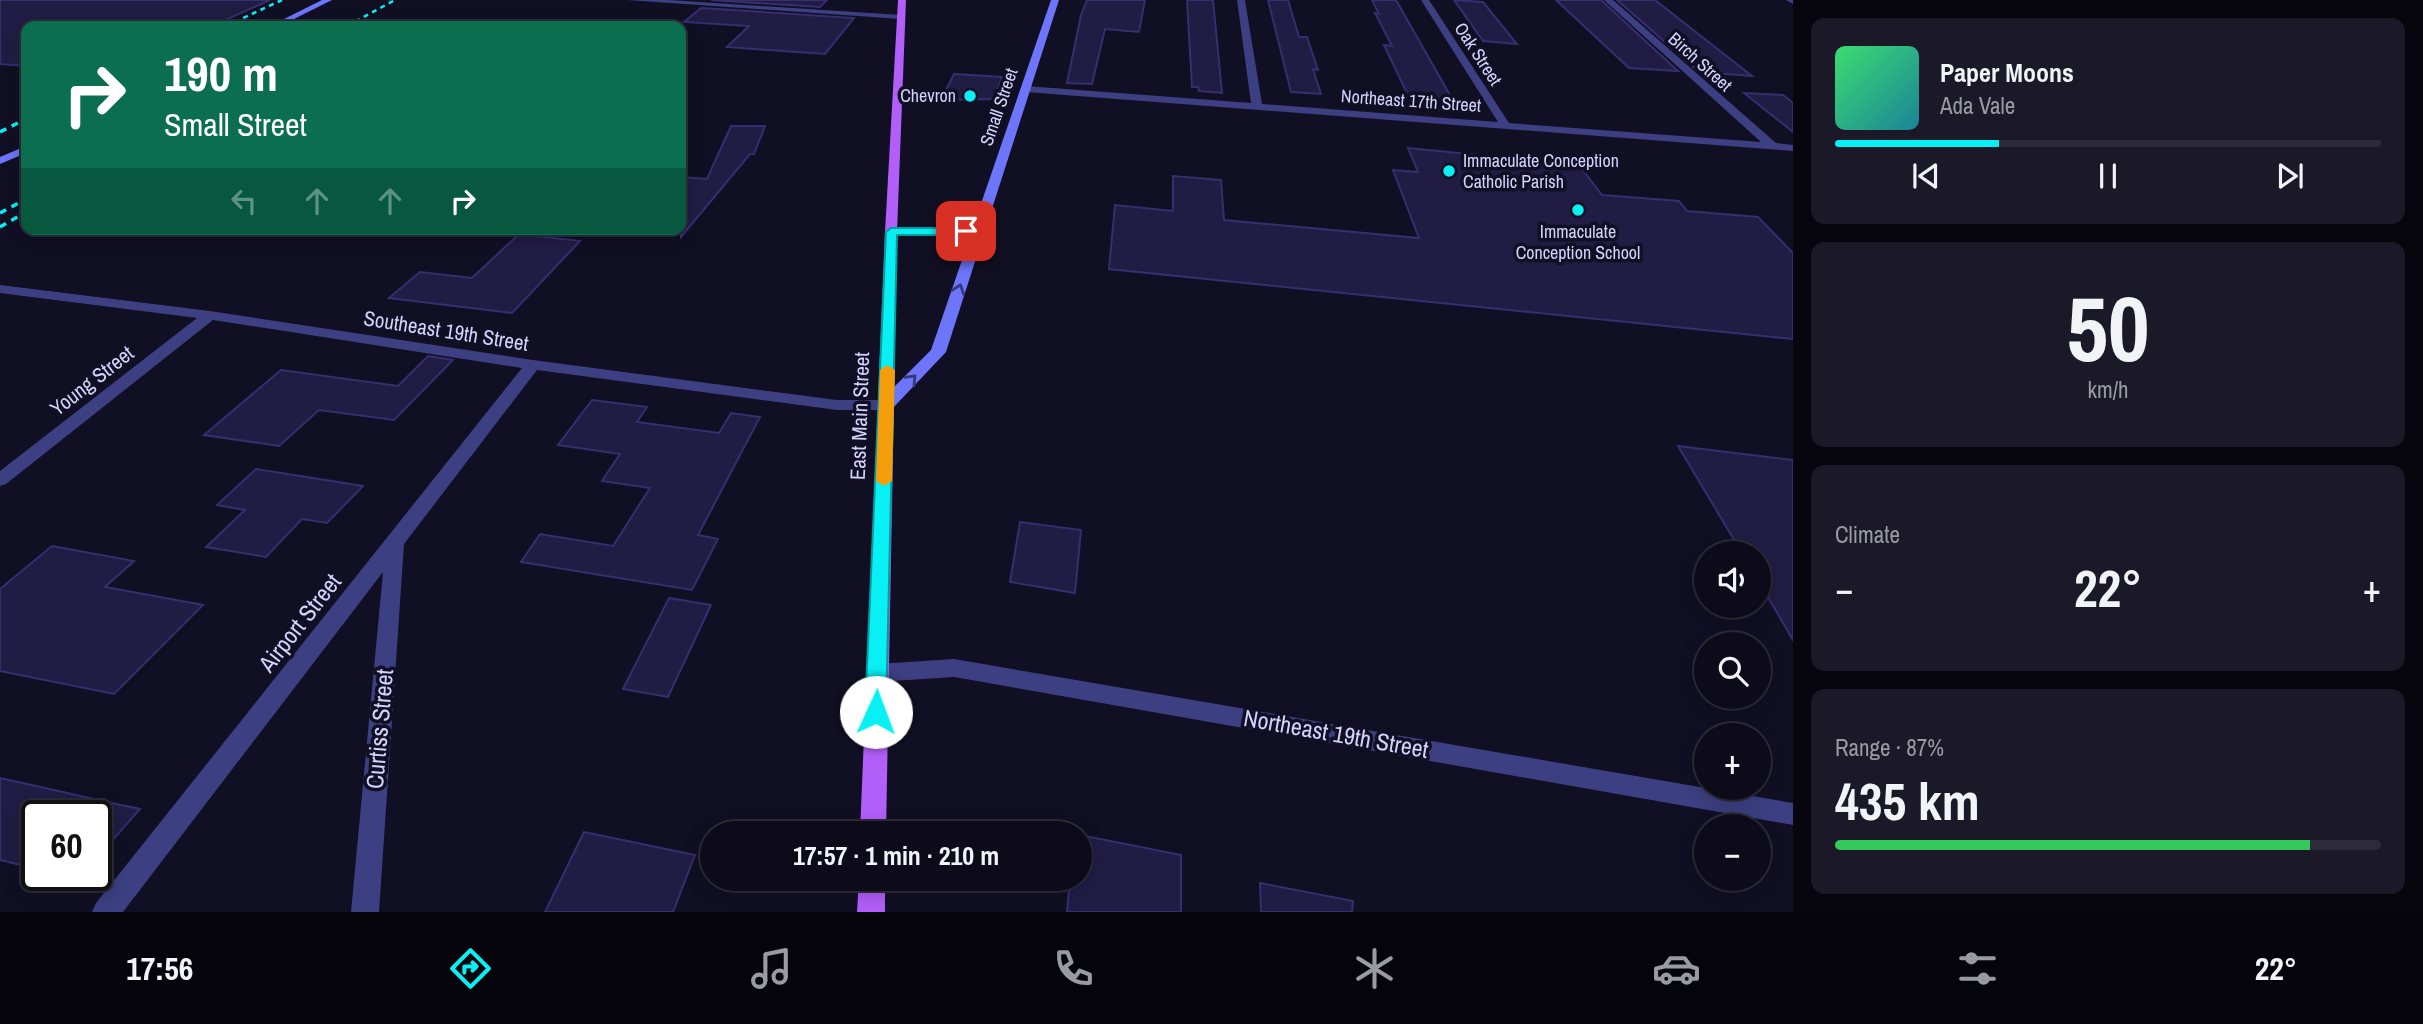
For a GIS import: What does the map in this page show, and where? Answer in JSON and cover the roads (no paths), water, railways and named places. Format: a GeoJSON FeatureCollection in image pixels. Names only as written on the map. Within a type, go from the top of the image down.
{"type":"FeatureCollection","features":[{"type":"Feature","properties":{"kind":"main road","name":"East Main Street"},"geometry":{"type":"LineString","coordinates":[[873,821],[902,0]]}},
{"type":"Feature","properties":{"kind":"main road"},"geometry":{"type":"LineString","coordinates":[[871,912],[872,891]]}},
{"type":"Feature","properties":{"kind":"street"},"geometry":{"type":"LineString","coordinates":[[284,21],[328,0]]}},
{"type":"Feature","properties":{"kind":"street"},"geometry":{"type":"LineString","coordinates":[[631,0],[901,17]]}},
{"type":"Feature","properties":{"kind":"street","name":"Small Street"},"geometry":{"type":"LineString","coordinates":[[886,405],[938,352],[1055,0]]}},
{"type":"Feature","properties":{"kind":"street"},"geometry":{"type":"LineString","coordinates":[[1241,0],[1257,107]]}},
{"type":"Feature","properties":{"kind":"street","name":"Oak Street"},"geometry":{"type":"LineString","coordinates":[[1424,0],[1506,126]]}},
{"type":"Feature","properties":{"kind":"street","name":"Birch Street"},"geometry":{"type":"LineString","coordinates":[[1608,0],[1772,146]]}},
{"type":"Feature","properties":{"kind":"street","name":"Northeast 17th Street"},"geometry":{"type":"LineString","coordinates":[[1026,89],[1793,148]]}},
{"type":"Feature","properties":{"kind":"street"},"geometry":{"type":"LineString","coordinates":[[0,162],[21,152]]}},
{"type":"Feature","properties":{"kind":"street"},"geometry":{"type":"LineString","coordinates":[[892,227],[966,231],[980,226]]}},
{"type":"Feature","properties":{"kind":"street","name":"Southeast 19th Street"},"geometry":{"type":"LineString","coordinates":[[0,289],[209,315],[533,365],[837,405],[886,405]]}},
{"type":"Feature","properties":{"kind":"street","name":"Young Street"},"geometry":{"type":"LineString","coordinates":[[0,481],[209,315]]}},
{"type":"Feature","properties":{"kind":"street","name":"Airport Street"},"geometry":{"type":"LineString","coordinates":[[106,912],[395,546],[533,365]]}},
{"type":"Feature","properties":{"kind":"street","name":"Curtiss Street"},"geometry":{"type":"LineString","coordinates":[[365,912],[395,546]]}},
{"type":"Feature","properties":{"kind":"street","name":"Northeast 19th Street"},"geometry":{"type":"LineString","coordinates":[[877,673],[954,668],[1793,814]]}},
{"type":"Feature","properties":{"kind":"railway"},"geometry":{"type":"LineString","coordinates":[[237,21],[282,0]]}},
{"type":"Feature","properties":{"kind":"railway"},"geometry":{"type":"LineString","coordinates":[[356,21],[395,0]]}},
{"type":"Feature","properties":{"kind":"railway"},"geometry":{"type":"LineString","coordinates":[[0,132],[21,122]]}},
{"type":"Feature","properties":{"kind":"railway"},"geometry":{"type":"LineString","coordinates":[[0,213],[21,202]]}},
{"type":"Feature","properties":{"kind":"railway"},"geometry":{"type":"LineString","coordinates":[[0,227],[21,215]]}},
{"type":"Feature","properties":{"kind":"place","name":"Chevron"},"geometry":{"type":"Point","coordinates":[970,96]}},
{"type":"Feature","properties":{"kind":"place","name":"Immaculate Conception Catholic Parish"},"geometry":{"type":"Point","coordinates":[1449,171]}},
{"type":"Feature","properties":{"kind":"place","name":"Immaculate Conception School"},"geometry":{"type":"Point","coordinates":[1578,210]}}]}
